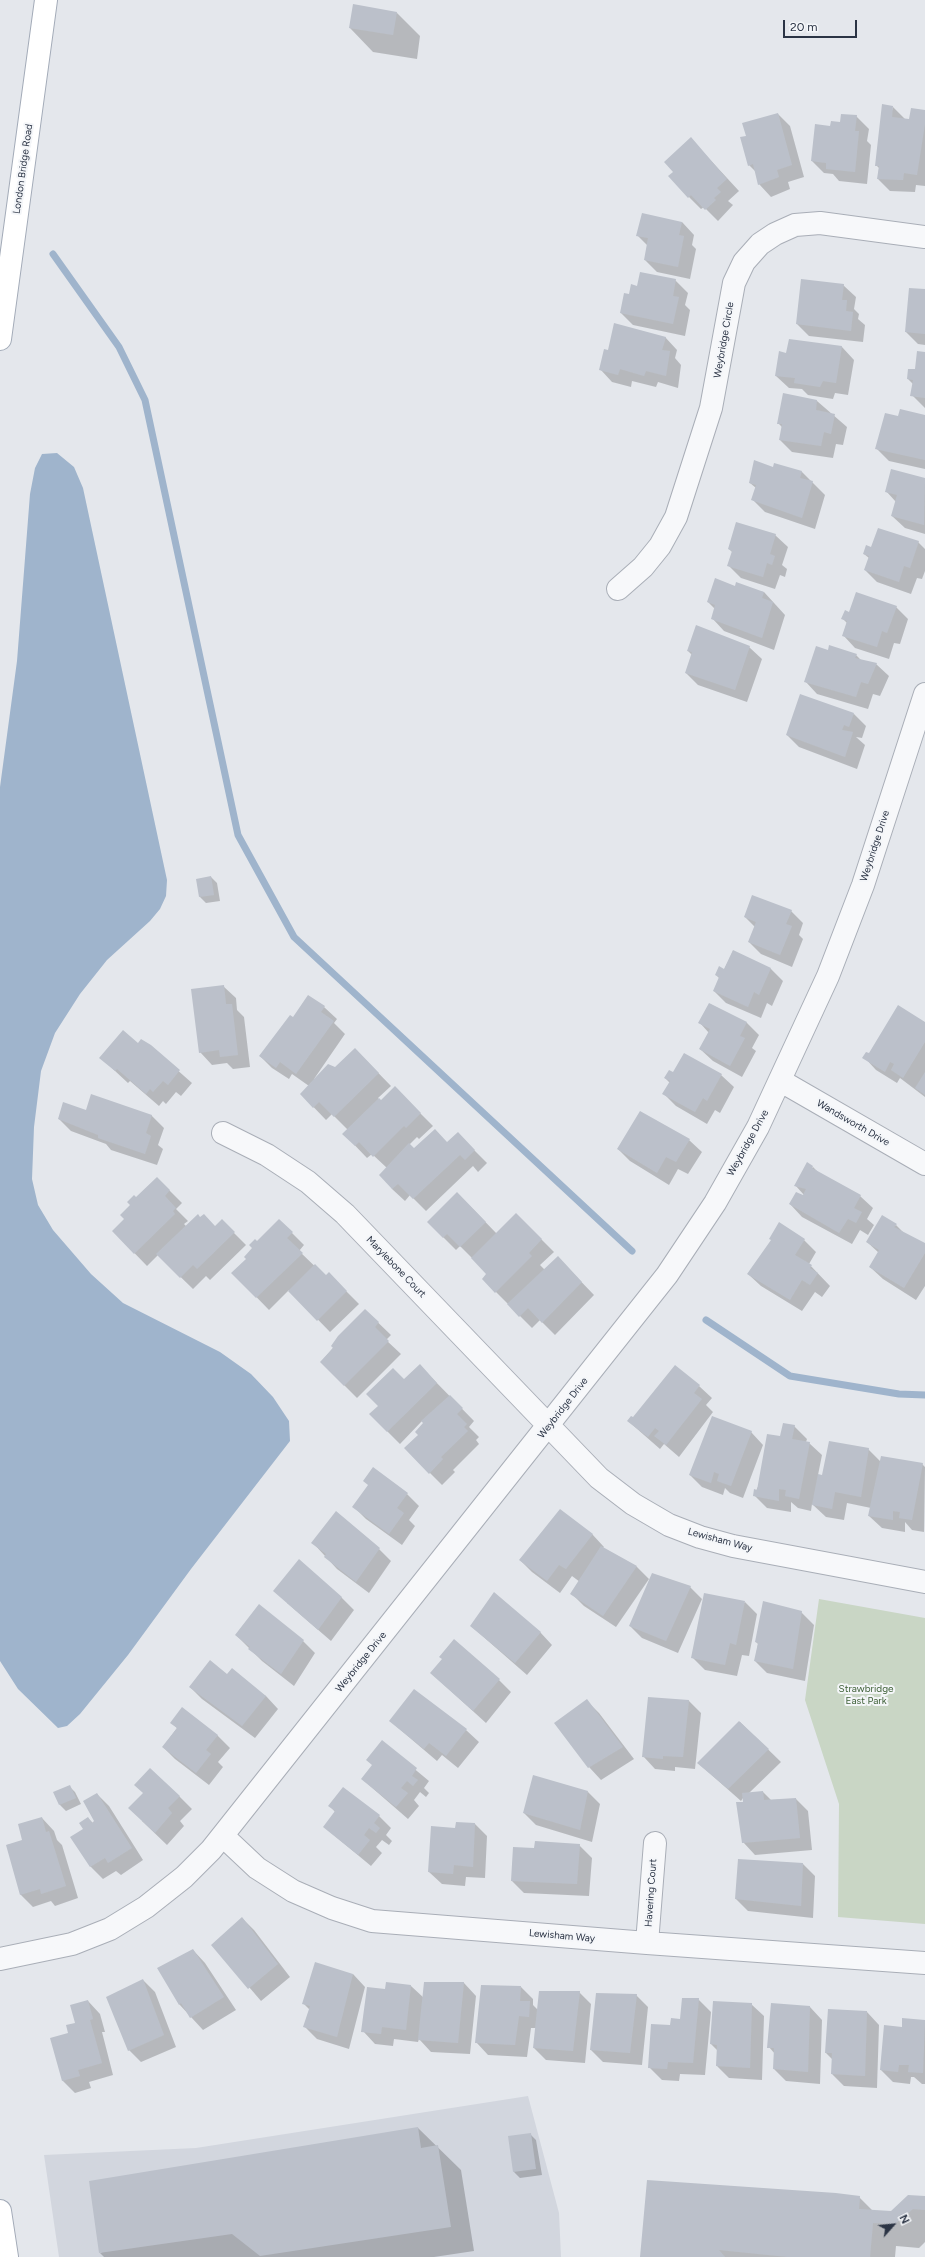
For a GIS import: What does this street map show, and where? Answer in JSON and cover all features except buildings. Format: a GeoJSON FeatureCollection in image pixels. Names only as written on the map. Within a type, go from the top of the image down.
{"type":"FeatureCollection","features":[{"type":"Feature","properties":{"kind":"main road","name":"London Bridge Road"},"geometry":{"type":"LineString","coordinates":[[0,339],[46,0]]}},
{"type":"Feature","properties":{"kind":"main road"},"geometry":{"type":"LineString","coordinates":[[0,2211],[7,2257]]}},
{"type":"Feature","properties":{"kind":"street","name":"Weybridge Circle"},"geometry":{"type":"LineString","coordinates":[[618,589],[643,567],[660,546],[676,517],[711,408],[734,283],[744,262],[760,244],[775,234],[795,225],[820,223],[925,237]]}},
{"type":"Feature","properties":{"kind":"street","name":"Weybridge Drive"},"geometry":{"type":"LineString","coordinates":[[0,1959],[72,1944],[110,1929],[146,1907],[184,1877],[223,1836],[667,1275],[715,1203],[758,1127],[781,1081],[828,976],[860,892],[925,694]]}},
{"type":"Feature","properties":{"kind":"street","name":"Wandsworth Drive"},"geometry":{"type":"LineString","coordinates":[[781,1081],[925,1164]]}},
{"type":"Feature","properties":{"kind":"street","name":"Marylebone Court"},"geometry":{"type":"LineString","coordinates":[[223,1133],[267,1155],[302,1178],[345,1214],[548,1427]]}},
{"type":"Feature","properties":{"kind":"street","name":"Lewisham Way"},"geometry":{"type":"LineString","coordinates":[[548,1427],[599,1478],[633,1504],[669,1525],[700,1537],[732,1546],[925,1582]]}},
{"type":"Feature","properties":{"kind":"street","name":"Lewisham Way"},"geometry":{"type":"LineString","coordinates":[[223,1836],[258,1868],[293,1890],[332,1908],[372,1921],[647,1944],[925,1963]]}},
{"type":"Feature","properties":{"kind":"street","name":"Havering Court"},"geometry":{"type":"LineString","coordinates":[[647,1944],[655,1844]]}},
{"type":"Feature","properties":{"kind":"shaded area"},"geometry":{"type":"Polygon","coordinates":[[[528,2096],[559,2213],[561,2257],[59,2257],[44,2155],[196,2148],[528,2096]]]}},
{"type":"Feature","properties":{"kind":"green space","name":"Strawbridge East Park"},"geometry":{"type":"Polygon","coordinates":[[[819,1599],[925,1618],[925,1924],[838,1917],[839,1804],[805,1700],[819,1599]]]}},
{"type":"Feature","properties":{"kind":"water"},"geometry":{"type":"Polygon","coordinates":[[[57,453],[74,467],[83,488],[167,880],[166,896],[160,909],[150,921],[107,960],[80,994],[55,1033],[41,1071],[34,1127],[32,1179],[38,1205],[53,1230],[91,1274],[123,1303],[220,1352],[251,1374],[273,1397],[289,1421],[290,1441],[191,1569],[128,1655],[80,1714],[67,1726],[58,1728],[18,1689],[0,1661],[0,787],[17,661],[30,494],[35,468],[42,454],[57,453]]]}},
{"type":"Feature","properties":{"kind":"waterway"},"geometry":{"type":"LineString","coordinates":[[53,254],[119,347],[145,400],[238,835],[294,937],[632,1251]]}},
{"type":"Feature","properties":{"kind":"waterway"},"geometry":{"type":"LineString","coordinates":[[706,1320],[790,1376],[899,1394],[925,1395]]}}]}
